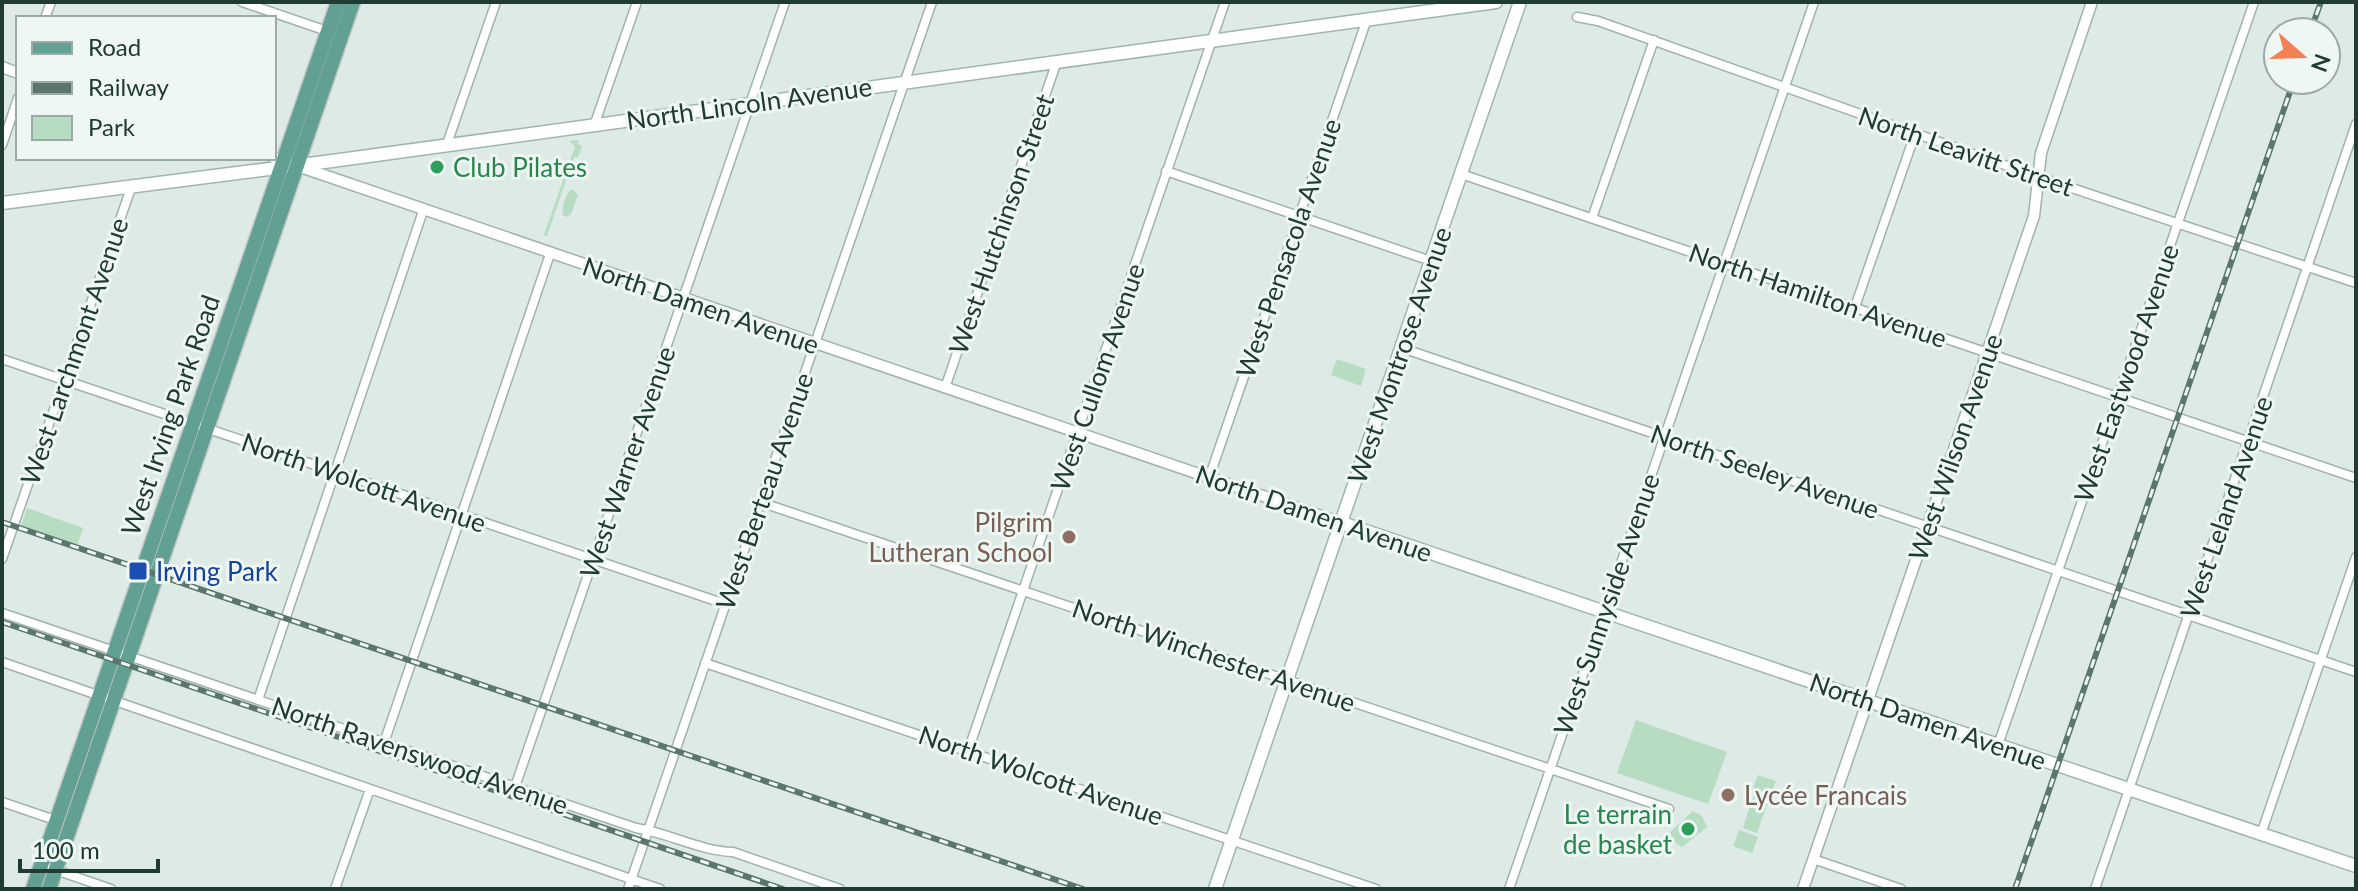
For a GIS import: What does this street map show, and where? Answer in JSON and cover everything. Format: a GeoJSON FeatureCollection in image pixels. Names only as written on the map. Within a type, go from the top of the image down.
{"type":"FeatureCollection","features":[{"type":"Feature","properties":{"kind":"main road","name":"West Irving Park Road"},"geometry":{"type":"LineString","coordinates":[[33,889],[48,867],[99,696],[338,2]]}},
{"type":"Feature","properties":{"kind":"main road","name":"West Irving Park Road"},"geometry":{"type":"LineString","coordinates":[[63,823],[114,701],[207,429],[284,163],[353,2]]}},
{"type":"Feature","properties":{"kind":"main road","name":"North Lincoln Avenue"},"geometry":{"type":"LineString","coordinates":[[2,203],[1496,2]]}},
{"type":"Feature","properties":{"kind":"main road","name":"West Montrose Avenue"},"geometry":{"type":"LineString","coordinates":[[1215,889],[1520,2]]}},
{"type":"Feature","properties":{"kind":"main road","name":"North Damen Avenue"},"geometry":{"type":"LineString","coordinates":[[1342,523],[2356,866]]}},
{"type":"Feature","properties":{"kind":"main road","name":"West Irving Park Road"},"geometry":{"type":"LineString","coordinates":[[48,867],[49,889]]}},
{"type":"Feature","properties":{"kind":"street"},"geometry":{"type":"LineString","coordinates":[[242,2],[327,31]]}},
{"type":"Feature","properties":{"kind":"street"},"geometry":{"type":"LineString","coordinates":[[447,144],[496,2]]}},
{"type":"Feature","properties":{"kind":"street"},"geometry":{"type":"LineString","coordinates":[[595,123],[637,2]]}},
{"type":"Feature","properties":{"kind":"street","name":"West Warner Avenue"},"geometry":{"type":"LineString","coordinates":[[515,787],[785,2]]}},
{"type":"Feature","properties":{"kind":"street","name":"West Berteau Avenue"},"geometry":{"type":"LineString","coordinates":[[630,884],[932,2]]}},
{"type":"Feature","properties":{"kind":"street","name":"West Cullom Avenue"},"geometry":{"type":"LineString","coordinates":[[968,751],[1225,2]]}},
{"type":"Feature","properties":{"kind":"street","name":"West Sunnyside Avenue"},"geometry":{"type":"LineString","coordinates":[[1509,889],[1814,2]]}},
{"type":"Feature","properties":{"kind":"street","name":"West Wilson Avenue"},"geometry":{"type":"LineString","coordinates":[[1803,889],[2034,216],[2041,153],[2092,2]]}},
{"type":"Feature","properties":{"kind":"street","name":"West Eastwood Avenue"},"geometry":{"type":"LineString","coordinates":[[1998,745],[2254,2]]}},
{"type":"Feature","properties":{"kind":"street","name":"North Leavitt Street"},"geometry":{"type":"LineString","coordinates":[[1577,17],[1654,40],[2039,177],[2356,283]]}},
{"type":"Feature","properties":{"kind":"street","name":"West Pensacola Avenue"},"geometry":{"type":"LineString","coordinates":[[1209,478],[1367,19]]}},
{"type":"Feature","properties":{"kind":"street"},"geometry":{"type":"LineString","coordinates":[[1592,218],[1654,40]]}},
{"type":"Feature","properties":{"kind":"street","name":"West Hutchinson Street"},"geometry":{"type":"LineString","coordinates":[[945,388],[1057,61]]}},
{"type":"Feature","properties":{"kind":"street"},"geometry":{"type":"LineString","coordinates":[[2,145],[16,104]]}},
{"type":"Feature","properties":{"kind":"street","name":"West Leland Avenue"},"geometry":{"type":"LineString","coordinates":[[2095,889],[2356,124]]}},
{"type":"Feature","properties":{"kind":"street"},"geometry":{"type":"LineString","coordinates":[[1855,307],[1915,134]]}},
{"type":"Feature","properties":{"kind":"street","name":"North Damen Avenue"},"geometry":{"type":"LineString","coordinates":[[284,163],[1342,523]]}},
{"type":"Feature","properties":{"kind":"street"},"geometry":{"type":"LineString","coordinates":[[1166,171],[1431,261]]}},
{"type":"Feature","properties":{"kind":"street","name":"North Hamilton Avenue"},"geometry":{"type":"LineString","coordinates":[[1461,174],[2356,478]]}},
{"type":"Feature","properties":{"kind":"street","name":"West Larchmont Avenue"},"geometry":{"type":"LineString","coordinates":[[2,559],[131,188]]}},
{"type":"Feature","properties":{"kind":"street"},"geometry":{"type":"LineString","coordinates":[[258,700],[423,211]]}},
{"type":"Feature","properties":{"kind":"street"},"geometry":{"type":"LineString","coordinates":[[384,743],[550,254]]}},
{"type":"Feature","properties":{"kind":"street","name":"North Seeley Avenue"},"geometry":{"type":"LineString","coordinates":[[1402,348],[2356,672]]}},
{"type":"Feature","properties":{"kind":"street","name":"North Wolcott Avenue"},"geometry":{"type":"LineString","coordinates":[[2,359],[725,604]]}},
{"type":"Feature","properties":{"kind":"street","name":"North Winchester Avenue"},"geometry":{"type":"LineString","coordinates":[[760,502],[1669,809]]}},
{"type":"Feature","properties":{"kind":"street"},"geometry":{"type":"LineString","coordinates":[[2261,834],[2356,557]]}},
{"type":"Feature","properties":{"kind":"street","name":"North Ravenswood Avenue"},"geometry":{"type":"LineString","coordinates":[[2,613],[636,828],[752,858],[840,889]]}},
{"type":"Feature","properties":{"kind":"street","name":"North Ravenswood Avenue"},"geometry":{"type":"LineString","coordinates":[[2,662],[614,871],[630,884],[660,889]]}},
{"type":"Feature","properties":{"kind":"street","name":"North Wolcott Avenue"},"geometry":{"type":"LineString","coordinates":[[705,663],[1376,889]]}},
{"type":"Feature","properties":{"kind":"street"},"geometry":{"type":"LineString","coordinates":[[335,889],[370,789]]}},
{"type":"Feature","properties":{"kind":"street"},"geometry":{"type":"LineString","coordinates":[[2,802],[63,823]]}},
{"type":"Feature","properties":{"kind":"street"},"geometry":{"type":"LineString","coordinates":[[1813,859],[1901,889]]}},
{"type":"Feature","properties":{"kind":"street"},"geometry":{"type":"LineString","coordinates":[[48,867],[111,889]]}},
{"type":"Feature","properties":{"kind":"green space"},"geometry":{"type":"Polygon","coordinates":[[[579,140],[577,144],[582,146],[578,157],[574,157],[547,236],[544,235],[575,146],[569,141],[579,140]]]}},
{"type":"Feature","properties":{"kind":"green space"},"geometry":{"type":"Polygon","coordinates":[[[572,189],[578,195],[567,217],[563,215],[563,205],[572,189]]]}},
{"type":"Feature","properties":{"kind":"green space"},"geometry":{"type":"Polygon","coordinates":[[[1337,359],[1366,369],[1361,386],[1331,375],[1337,359]]]}},
{"type":"Feature","properties":{"kind":"green space"},"geometry":{"type":"Polygon","coordinates":[[[27,508],[83,528],[77,546],[21,526],[27,508]]]}},
{"type":"Feature","properties":{"kind":"green space"},"geometry":{"type":"Polygon","coordinates":[[[1636,720],[1727,752],[1708,804],[1617,773],[1636,720]]]}},
{"type":"Feature","properties":{"kind":"green space"},"geometry":{"type":"Polygon","coordinates":[[[1758,775],[1776,781],[1770,798],[1752,792],[1758,775]]]}},
{"type":"Feature","properties":{"kind":"green space"},"geometry":{"type":"Polygon","coordinates":[[[1753,797],[1768,802],[1757,833],[1743,828],[1753,797]]]}},
{"type":"Feature","properties":{"kind":"green space","name":"Le terrain de basket"},"geometry":{"type":"Polygon","coordinates":[[[1693,811],[1702,816],[1707,827],[1682,847],[1674,842],[1670,832],[1693,811]]]}},
{"type":"Feature","properties":{"kind":"green space"},"geometry":{"type":"Polygon","coordinates":[[[1739,830],[1758,837],[1752,853],[1733,846],[1739,830]]]}},
{"type":"Feature","properties":{"kind":"railway"},"geometry":{"type":"LineString","coordinates":[[2316,16],[2321,2]]}},
{"type":"Feature","properties":{"kind":"railway"},"geometry":{"type":"LineString","coordinates":[[2015,889],[2288,96]]}},
{"type":"Feature","properties":{"kind":"railway"},"geometry":{"type":"LineString","coordinates":[[2,522],[1083,889]]}},
{"type":"Feature","properties":{"kind":"railway"},"geometry":{"type":"LineString","coordinates":[[2,622],[783,889]]}},
{"type":"Feature","properties":{"kind":"place","name":"Club Pilates"},"geometry":{"type":"Point","coordinates":[437,167]}},
{"type":"Feature","properties":{"kind":"place","name":"Pilgrim Lutheran School"},"geometry":{"type":"Point","coordinates":[1069,537]}},
{"type":"Feature","properties":{"kind":"place","name":"Irving Park"},"geometry":{"type":"Point","coordinates":[138,571]}},
{"type":"Feature","properties":{"kind":"place","name":"Lycée Francais"},"geometry":{"type":"Point","coordinates":[1728,795]}},
{"type":"Feature","properties":{"kind":"place","name":"Le terrain de basket"},"geometry":{"type":"Point","coordinates":[1688,829]}}]}
